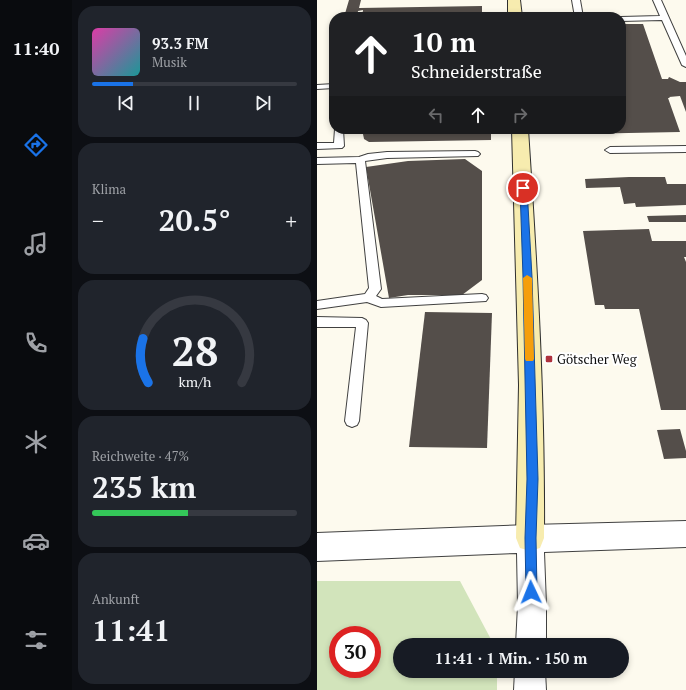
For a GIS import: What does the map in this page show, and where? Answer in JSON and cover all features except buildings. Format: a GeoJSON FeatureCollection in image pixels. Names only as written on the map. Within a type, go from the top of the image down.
{"type":"FeatureCollection","features":[{"type":"Feature","properties":{"kind":"street"},"geometry":{"type":"LineString","coordinates":[[514,0],[515,12]]}},
{"type":"Feature","properties":{"kind":"street"},"geometry":{"type":"LineString","coordinates":[[520,134],[532,479],[530,538],[532,605],[531,638]]}},
{"type":"Feature","properties":{"kind":"street"},"geometry":{"type":"LineString","coordinates":[[317,547],[586,535],[686,534]]}},
{"type":"Feature","properties":{"kind":"street"},"geometry":{"type":"LineString","coordinates":[[530,678],[530,690]]}},
{"type":"Feature","properties":{"kind":"lane"},"geometry":{"type":"LineString","coordinates":[[576,0],[578,12]]}},
{"type":"Feature","properties":{"kind":"lane"},"geometry":{"type":"LineString","coordinates":[[657,0],[686,65]]}},
{"type":"Feature","properties":{"kind":"lane"},"geometry":{"type":"LineString","coordinates":[[626,19],[665,18]]}},
{"type":"Feature","properties":{"kind":"lane"},"geometry":{"type":"LineString","coordinates":[[317,87],[329,86]]}},
{"type":"Feature","properties":{"kind":"lane"},"geometry":{"type":"LineString","coordinates":[[317,146],[339,146],[339,134]]}},
{"type":"Feature","properties":{"kind":"lane"},"geometry":{"type":"LineString","coordinates":[[610,150],[686,149]]}},
{"type":"Feature","properties":{"kind":"lane"},"geometry":{"type":"LineString","coordinates":[[317,161],[360,160],[368,157],[387,155],[475,154]]}},
{"type":"Feature","properties":{"kind":"lane"},"geometry":{"type":"LineString","coordinates":[[360,160],[375,289],[367,298]]}},
{"type":"Feature","properties":{"kind":"lane"},"geometry":{"type":"LineString","coordinates":[[317,305],[367,298],[381,303],[482,298]]}},
{"type":"Feature","properties":{"kind":"lane"},"geometry":{"type":"LineString","coordinates":[[317,322],[362,323],[352,421]]}},
{"type":"Feature","properties":{"kind":"green space"},"geometry":{"type":"Polygon","coordinates":[[[317,581],[460,581],[490,638],[393,638],[393,678],[497,678],[497,690],[317,690],[317,581]]]}},
{"type":"Feature","properties":{"kind":"slow traffic"},"geometry":{"type":"LineString","coordinates":[[527,278],[530,359]]}},
{"type":"Feature","properties":{"kind":"place","name":"Götscher Weg"},"geometry":{"type":"Point","coordinates":[549,359]}},
{"type":"Feature","properties":{"kind":"route"},"geometry":{"type":"LineString","coordinates":[[523,188],[527,277],[532,479],[530,538],[531,592]]}}]}
